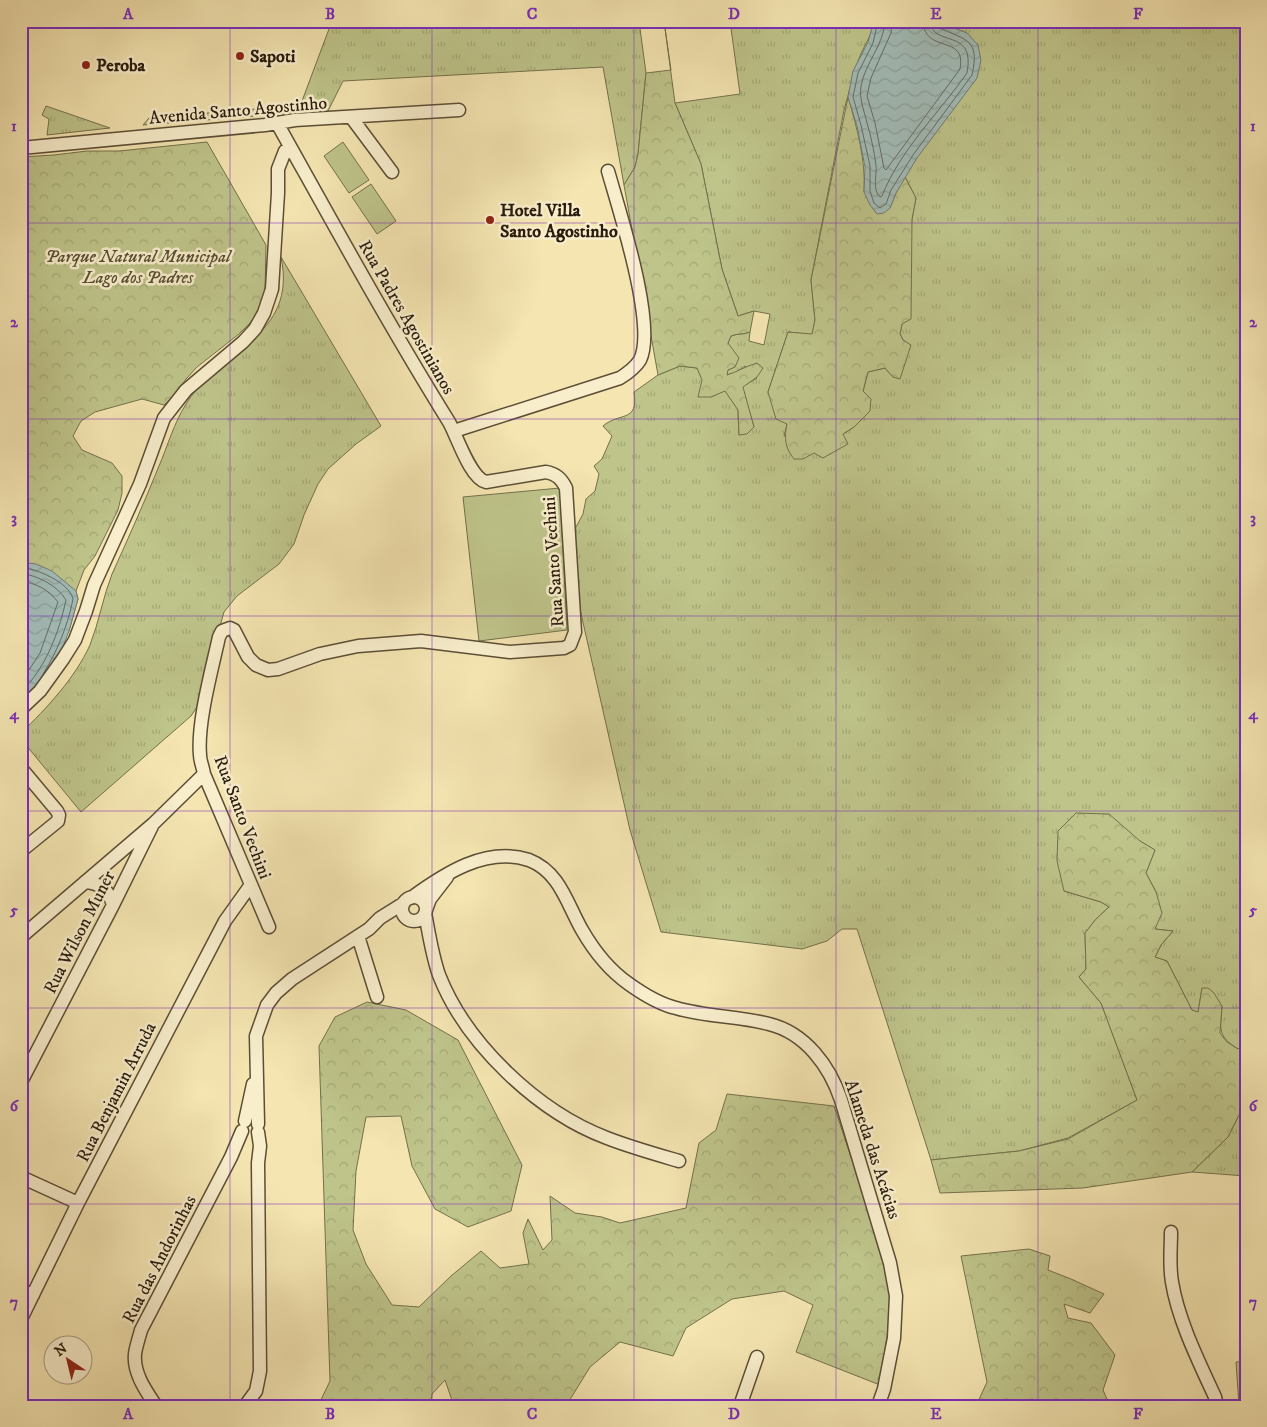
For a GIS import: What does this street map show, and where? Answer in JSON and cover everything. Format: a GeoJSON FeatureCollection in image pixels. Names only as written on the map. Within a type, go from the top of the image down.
{"type":"FeatureCollection","features":[{"type":"Feature","properties":{"kind":"street","name":"Avenida Santo Agostinho"},"geometry":{"type":"LineString","coordinates":[[21,148],[296,120],[459,110]]}},
{"type":"Feature","properties":{"kind":"street"},"geometry":{"type":"LineString","coordinates":[[352,117],[392,172]]}},
{"type":"Feature","properties":{"kind":"street","name":"Rua Padres Agostinianos"},"geometry":{"type":"LineString","coordinates":[[277,123],[401,345],[454,431],[474,473],[481,481],[486,482],[534,474]]}},
{"type":"Feature","properties":{"kind":"street"},"geometry":{"type":"LineString","coordinates":[[21,709],[40,691],[74,640],[94,585],[140,484],[164,418],[186,390],[255,330],[264,313],[272,289],[278,169],[285,151],[290,147]]}},
{"type":"Feature","properties":{"kind":"street"},"geometry":{"type":"LineString","coordinates":[[454,431],[620,378],[631,372],[640,359],[644,345],[638,282],[608,171]]}},
{"type":"Feature","properties":{"kind":"street","name":"Rua Santo Vechini"},"geometry":{"type":"LineString","coordinates":[[269,927],[204,774],[200,754],[200,734],[219,637],[226,628],[234,630],[248,657],[256,665],[268,670],[278,669],[320,654],[358,646],[421,641],[510,652],[564,648],[570,645],[575,632],[566,488],[555,474],[546,472],[534,474]]}},
{"type":"Feature","properties":{"kind":"street"},"geometry":{"type":"LineString","coordinates":[[21,851],[58,822],[59,818],[57,811],[24,765]]}},
{"type":"Feature","properties":{"kind":"street"},"geometry":{"type":"LineString","coordinates":[[21,937],[153,824],[204,774]]}},
{"type":"Feature","properties":{"kind":"street","name":"Rua Wilson Muner"},"geometry":{"type":"LineString","coordinates":[[21,1082],[153,824]]}},
{"type":"Feature","properties":{"kind":"street","name":"Alameda das Acácias"},"geometry":{"type":"LineString","coordinates":[[407,900],[435,881],[476,860],[495,856],[512,856],[529,861],[543,868],[556,880],[567,898],[581,929],[596,953],[628,984],[654,1000],[675,1008],[771,1024],[792,1034],[824,1063],[835,1083],[841,1100],[890,1263],[896,1296],[894,1338],[884,1389],[878,1406]]}},
{"type":"Feature","properties":{"kind":"street"},"geometry":{"type":"LineString","coordinates":[[409,920],[420,920],[426,911],[430,899],[450,873]]}},
{"type":"Feature","properties":{"kind":"street"},"geometry":{"type":"LineString","coordinates":[[85,882],[94,883],[103,888],[110,895],[112,905]]}},
{"type":"Feature","properties":{"kind":"street","name":"Rua Benjamin Arruda"},"geometry":{"type":"LineString","coordinates":[[21,1318],[27,1293],[78,1204],[225,921],[250,886]]}},
{"type":"Feature","properties":{"kind":"street"},"geometry":{"type":"LineString","coordinates":[[429,940],[403,914],[407,900],[418,898],[426,906],[429,940],[439,975],[468,1028],[496,1062],[527,1091],[571,1121],[606,1138],[679,1161]]}},
{"type":"Feature","properties":{"kind":"street","name":"Rua das Andorinhas"},"geometry":{"type":"LineString","coordinates":[[245,1406],[256,1391],[260,1371],[258,1163],[260,1146],[250,1130],[250,1091],[256,1078],[256,1036],[267,1006],[276,993],[292,979],[364,932],[380,918],[407,900]]}},
{"type":"Feature","properties":{"kind":"street","name":"Rua das Andorinhas"},"geometry":{"type":"LineString","coordinates":[[364,932],[388,921],[409,920]]}},
{"type":"Feature","properties":{"kind":"street"},"geometry":{"type":"LineString","coordinates":[[364,932],[377,997]]}},
{"type":"Feature","properties":{"kind":"street","name":"Rua das Andorinhas"},"geometry":{"type":"LineString","coordinates":[[156,1406],[138,1374],[135,1355],[141,1330],[231,1157],[250,1130]]}},
{"type":"Feature","properties":{"kind":"street"},"geometry":{"type":"LineString","coordinates":[[21,1177],[78,1204]]}},
{"type":"Feature","properties":{"kind":"street"},"geometry":{"type":"LineString","coordinates":[[1171,1232],[1171,1280],[1188,1337],[1215,1397],[1217,1406]]}},
{"type":"Feature","properties":{"kind":"street"},"geometry":{"type":"LineString","coordinates":[[740,1406],[757,1357]]}},
{"type":"Feature","properties":{"kind":"green space"},"geometry":{"type":"Polygon","coordinates":[[[332,21],[639,21],[646,73],[635,167],[624,185],[603,67],[343,81],[326,115],[296,117],[332,21]]]}},
{"type":"Feature","properties":{"kind":"green space"},"geometry":{"type":"Polygon","coordinates":[[[730,21],[874,21],[856,67],[844,110],[811,280],[815,320],[812,335],[788,332],[768,392],[787,424],[784,436],[843,434],[854,427],[868,372],[885,368],[893,377],[900,378],[910,345],[903,340],[900,334],[912,219],[916,198],[905,177],[917,157],[967,33],[936,21],[1246,21],[1246,1041],[1238,1049],[1226,1040],[1221,1031],[1222,1006],[1202,988],[1198,1013],[1192,1010],[1167,961],[1155,957],[1161,945],[1173,931],[1155,929],[1156,892],[1146,873],[1155,850],[1140,841],[1064,891],[1101,902],[1109,907],[1085,933],[1086,969],[1079,977],[1101,1003],[1137,1100],[1068,1138],[1019,1151],[931,1160],[857,929],[842,929],[827,941],[802,949],[661,932],[630,830],[575,587],[569,540],[583,514],[586,499],[595,491],[599,474],[594,466],[602,459],[612,436],[603,426],[631,413],[635,402],[634,392],[658,375],[680,366],[697,368],[711,397],[725,390],[738,410],[739,435],[754,427],[742,387],[757,378],[745,366],[735,373],[726,375],[728,370],[735,367],[728,343],[731,336],[750,332],[749,341],[764,345],[770,314],[754,311],[738,316],[722,269],[701,164],[675,103],[740,94],[730,21]]]}},
{"type":"Feature","properties":{"kind":"green space"},"geometry":{"type":"Polygon","coordinates":[[[671,70],[675,103],[701,164],[722,269],[738,316],[754,311],[750,332],[731,336],[728,343],[739,358],[735,367],[728,370],[727,375],[757,363],[763,368],[757,377],[743,387],[754,427],[747,434],[739,435],[738,410],[725,391],[711,397],[698,397],[702,380],[697,368],[680,366],[658,375],[624,185],[635,167],[638,154],[646,73],[671,70]]]}},
{"type":"Feature","properties":{"kind":"green space"},"geometry":{"type":"Polygon","coordinates":[[[848,97],[858,132],[864,168],[864,192],[890,208],[905,177],[916,198],[912,219],[911,319],[902,324],[900,334],[903,340],[911,345],[900,379],[893,377],[885,368],[868,372],[863,391],[871,399],[870,411],[854,427],[843,434],[848,444],[823,458],[814,453],[803,459],[794,459],[786,443],[787,424],[776,419],[768,392],[788,332],[812,334],[815,320],[811,280],[848,97]]]}},
{"type":"Feature","properties":{"kind":"green space"},"geometry":{"type":"Polygon","coordinates":[[[46,106],[110,128],[47,135],[49,119],[42,115],[46,106]]]}},
{"type":"Feature","properties":{"kind":"green space"},"geometry":{"type":"Polygon","coordinates":[[[292,106],[293,113],[143,125],[149,118],[292,106]]]}},
{"type":"Feature","properties":{"kind":"green space","name":"Parque Natural Municipal Lago dos Padres"},"geometry":{"type":"Polygon","coordinates":[[[207,142],[266,245],[265,292],[260,308],[251,322],[239,334],[197,367],[176,394],[164,405],[142,399],[95,412],[81,421],[73,436],[82,450],[112,463],[122,476],[122,493],[118,510],[95,556],[84,570],[76,591],[78,599],[69,631],[21,708],[21,157],[87,151],[119,151],[207,142]]]}},
{"type":"Feature","properties":{"kind":"green space"},"geometry":{"type":"Polygon","coordinates":[[[343,142],[369,180],[349,193],[324,156],[343,142]]]}},
{"type":"Feature","properties":{"kind":"green space"},"geometry":{"type":"Polygon","coordinates":[[[371,184],[396,221],[377,234],[352,197],[371,184]]]}},
{"type":"Feature","properties":{"kind":"green space"},"geometry":{"type":"Polygon","coordinates":[[[281,257],[381,426],[356,444],[328,469],[318,484],[294,544],[279,564],[237,596],[224,612],[197,707],[191,716],[81,812],[21,739],[21,733],[60,692],[84,657],[90,645],[112,574],[186,404],[201,385],[253,340],[267,324],[278,306],[283,284],[281,257]]]}},
{"type":"Feature","properties":{"kind":"green space"},"geometry":{"type":"Polygon","coordinates":[[[560,488],[567,630],[479,641],[463,497],[560,488]]]}},
{"type":"Feature","properties":{"kind":"green space"},"geometry":{"type":"Polygon","coordinates":[[[1076,813],[1109,814],[1140,841],[1155,850],[1146,873],[1156,892],[1162,913],[1155,929],[1173,931],[1161,945],[1155,957],[1167,961],[1192,1010],[1198,1012],[1202,988],[1208,988],[1214,993],[1222,1006],[1220,1033],[1227,1042],[1238,1049],[1246,1041],[1246,1101],[1228,1137],[1192,1172],[1083,1188],[940,1193],[931,1160],[1019,1151],[1068,1139],[1137,1100],[1101,1003],[1079,977],[1086,969],[1085,933],[1109,907],[1101,902],[1064,891],[1057,861],[1058,831],[1076,813]]]}},
{"type":"Feature","properties":{"kind":"green space"},"geometry":{"type":"Polygon","coordinates":[[[367,1002],[406,1010],[458,1040],[522,1165],[511,1211],[468,1227],[435,1209],[412,1166],[401,1116],[366,1117],[356,1171],[353,1230],[366,1264],[392,1305],[419,1307],[451,1276],[481,1251],[500,1268],[529,1264],[523,1233],[528,1219],[543,1250],[552,1240],[550,1196],[575,1213],[602,1217],[620,1223],[686,1208],[699,1143],[716,1130],[727,1094],[834,1106],[879,1241],[892,1302],[880,1385],[796,1352],[813,1305],[784,1291],[732,1299],[686,1328],[673,1356],[620,1342],[590,1367],[566,1406],[454,1406],[445,1380],[432,1394],[431,1406],[318,1406],[330,1381],[319,1046],[335,1017],[367,1002]]]}},
{"type":"Feature","properties":{"kind":"green space"},"geometry":{"type":"Polygon","coordinates":[[[1246,1101],[1246,1176],[1192,1172],[1228,1137],[1246,1101]]]}},
{"type":"Feature","properties":{"kind":"green space"},"geometry":{"type":"Polygon","coordinates":[[[1029,1249],[1050,1256],[1048,1270],[1104,1294],[1090,1313],[1064,1304],[1068,1318],[1091,1323],[1115,1355],[1103,1390],[1110,1406],[976,1406],[987,1382],[961,1256],[1029,1249]]]}},
{"type":"Feature","properties":{"kind":"green space"},"geometry":{"type":"Polygon","coordinates":[[[1246,1361],[1246,1406],[1239,1406],[1236,1362],[1246,1361]]]}},
{"type":"Feature","properties":{"kind":"water"},"geometry":{"type":"Polygon","coordinates":[[[874,21],[936,21],[967,33],[978,45],[981,60],[977,78],[917,158],[896,193],[890,208],[884,213],[877,214],[864,192],[865,167],[857,126],[848,97],[853,71],[868,42],[874,21]]]}},
{"type":"Feature","properties":{"kind":"water"},"geometry":{"type":"Polygon","coordinates":[[[21,562],[36,564],[52,571],[76,591],[78,599],[69,631],[57,662],[21,708],[21,562]]]}},
{"type":"Feature","properties":{"kind":"place","name":"Sapoti"},"geometry":{"type":"Point","coordinates":[240,56]}},
{"type":"Feature","properties":{"kind":"place","name":"Peroba"},"geometry":{"type":"Point","coordinates":[86,65]}},
{"type":"Feature","properties":{"kind":"place","name":"Hotel Villa Santo Agostinho"},"geometry":{"type":"Point","coordinates":[490,220]}}]}
